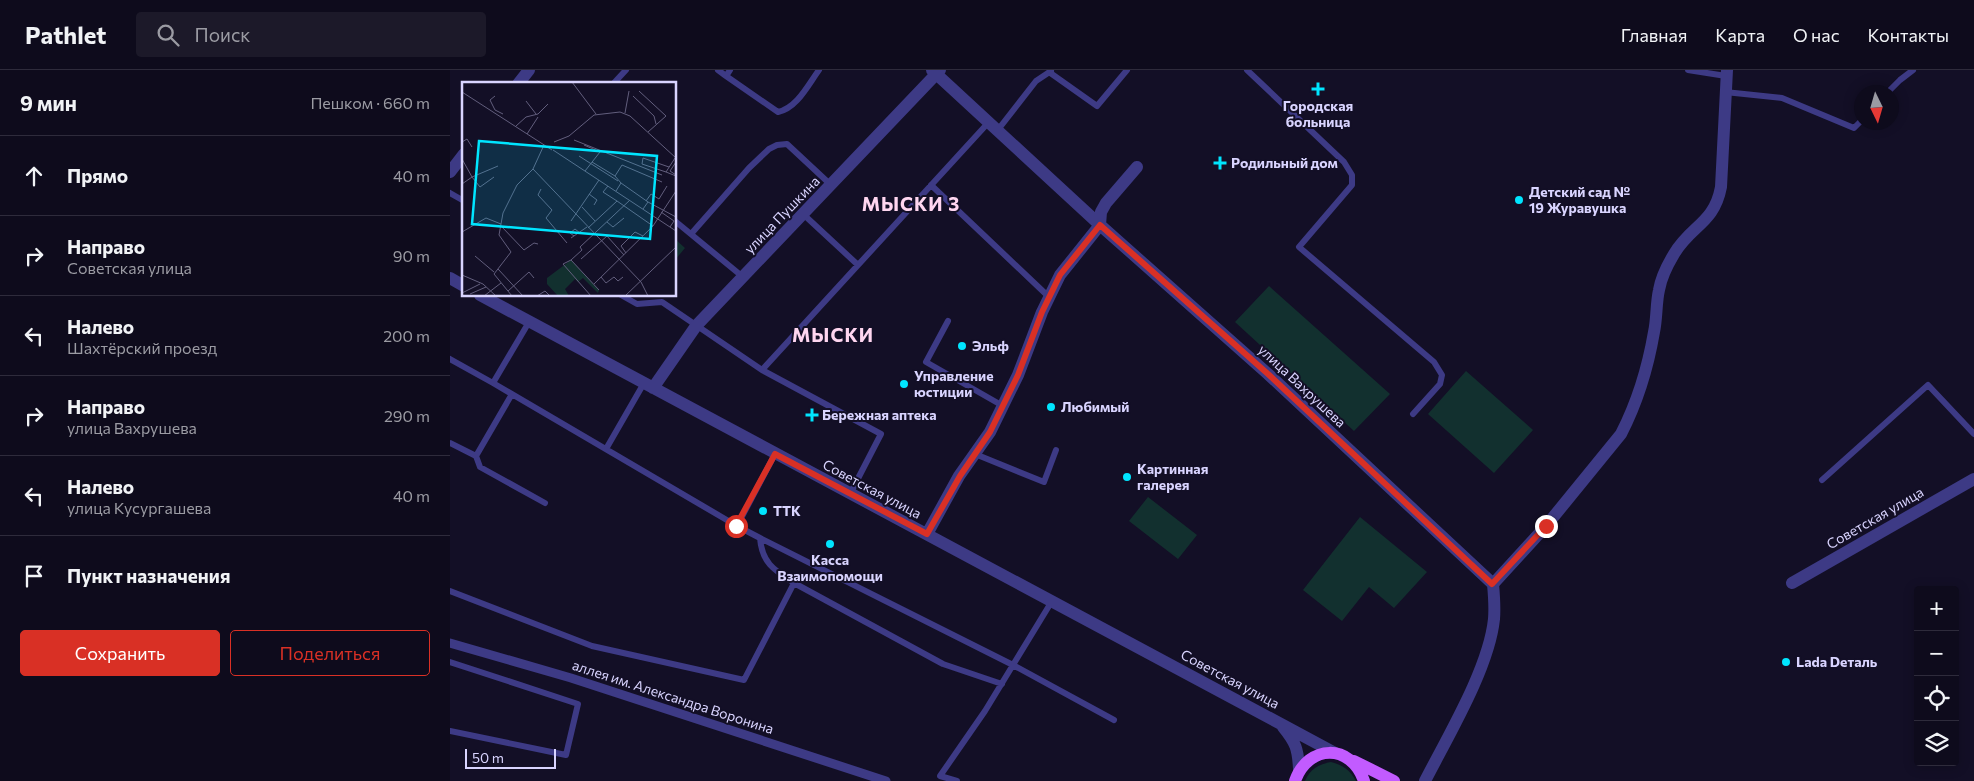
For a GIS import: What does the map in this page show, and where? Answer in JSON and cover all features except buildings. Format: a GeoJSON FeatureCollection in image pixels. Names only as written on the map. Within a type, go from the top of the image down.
{"type":"FeatureCollection","features":[{"type":"Feature","properties":{"kind":"main road"},"geometry":{"type":"LineString","coordinates":[[1297,775],[1308,759],[1321,754],[1335,753],[1394,781]]}},
{"type":"Feature","properties":{"kind":"main road"},"geometry":{"type":"LineString","coordinates":[[1348,758],[1358,767],[1364,781]]}},
{"type":"Feature","properties":{"kind":"street"},"geometry":{"type":"LineString","coordinates":[[520,82],[530,70]]}},
{"type":"Feature","properties":{"kind":"street","name":"улица Вахрушева"},"geometry":{"type":"LineString","coordinates":[[936,71],[993,127],[1268,374],[1492,584]]}},
{"type":"Feature","properties":{"kind":"street","name":"улица Пушкина"},"geometry":{"type":"LineString","coordinates":[[648,385],[696,326],[804,214],[936,71]]}},
{"type":"Feature","properties":{"kind":"street"},"geometry":{"type":"LineString","coordinates":[[1425,781],[1475,681],[1488,645],[1494,619],[1492,584],[1546,526],[1621,434],[1641,389],[1655,329],[1659,290],[1666,272],[1673,256],[1683,241],[1706,220],[1715,208],[1718,199],[1721,187],[1726,73]]}},
{"type":"Feature","properties":{"kind":"street"},"geometry":{"type":"LineString","coordinates":[[450,172],[462,157]]}},
{"type":"Feature","properties":{"kind":"street"},"geometry":{"type":"LineString","coordinates":[[927,534],[960,476],[990,432],[1018,375],[1049,297],[1060,275],[1100,225],[1101,212],[1106,204],[1137,167]]}},
{"type":"Feature","properties":{"kind":"street"},"geometry":{"type":"LineString","coordinates":[[450,278],[462,285]]}},
{"type":"Feature","properties":{"kind":"street","name":"Советская улица"},"geometry":{"type":"LineString","coordinates":[[482,296],[1335,753]]}},
{"type":"Feature","properties":{"kind":"street","name":"Советская улица"},"geometry":{"type":"LineString","coordinates":[[1792,583],[1974,479]]}},
{"type":"Feature","properties":{"kind":"street","name":"аллея им. Александра Воронина"},"geometry":{"type":"LineString","coordinates":[[450,643],[571,678],[886,781]]}},
{"type":"Feature","properties":{"kind":"street"},"geometry":{"type":"LineString","coordinates":[[1278,721],[1295,742],[1298,754],[1297,775]]}},
{"type":"Feature","properties":{"kind":"lane"},"geometry":{"type":"LineString","coordinates":[[615,82],[626,70]]}},
{"type":"Feature","properties":{"kind":"lane"},"geometry":{"type":"LineString","coordinates":[[718,70],[728,73],[778,112],[786,110],[794,104],[819,70]]}},
{"type":"Feature","properties":{"kind":"lane"},"geometry":{"type":"LineString","coordinates":[[762,370],[931,186],[993,127],[1036,81],[1051,71],[1097,106],[1127,70]]}},
{"type":"Feature","properties":{"kind":"lane"},"geometry":{"type":"LineString","coordinates":[[1247,70],[1344,162],[1352,175],[1352,185],[1299,246],[1434,362],[1442,376],[1440,384],[1413,414]]}},
{"type":"Feature","properties":{"kind":"lane"},"geometry":{"type":"LineString","coordinates":[[1688,70],[1698,73],[1726,73]]}},
{"type":"Feature","properties":{"kind":"lane"},"geometry":{"type":"LineString","coordinates":[[1895,85],[1913,70]]}},
{"type":"Feature","properties":{"kind":"lane"},"geometry":{"type":"LineString","coordinates":[[1725,92],[1782,98],[1854,128]]}},
{"type":"Feature","properties":{"kind":"lane"},"geometry":{"type":"LineString","coordinates":[[691,234],[749,168],[768,149],[777,145],[787,144],[831,185]]}},
{"type":"Feature","properties":{"kind":"lane"},"geometry":{"type":"LineString","coordinates":[[931,186],[1049,297]]}},
{"type":"Feature","properties":{"kind":"lane"},"geometry":{"type":"LineString","coordinates":[[450,193],[462,201]]}},
{"type":"Feature","properties":{"kind":"lane"},"geometry":{"type":"LineString","coordinates":[[804,214],[858,265]]}},
{"type":"Feature","properties":{"kind":"lane"},"geometry":{"type":"LineString","coordinates":[[676,222],[743,277]]}},
{"type":"Feature","properties":{"kind":"lane"},"geometry":{"type":"LineString","coordinates":[[623,296],[637,304],[662,302],[762,370],[881,434],[850,494]]}},
{"type":"Feature","properties":{"kind":"lane"},"geometry":{"type":"LineString","coordinates":[[948,321],[926,362],[1002,406]]}},
{"type":"Feature","properties":{"kind":"lane"},"geometry":{"type":"LineString","coordinates":[[493,383],[529,322]]}},
{"type":"Feature","properties":{"kind":"lane"},"geometry":{"type":"LineString","coordinates":[[450,359],[736,526],[1013,665],[1114,720]]}},
{"type":"Feature","properties":{"kind":"lane"},"geometry":{"type":"LineString","coordinates":[[606,449],[648,385]]}},
{"type":"Feature","properties":{"kind":"lane"},"geometry":{"type":"LineString","coordinates":[[1822,480],[1928,385],[1974,434]]}},
{"type":"Feature","properties":{"kind":"lane"},"geometry":{"type":"LineString","coordinates":[[476,456],[512,394]]}},
{"type":"Feature","properties":{"kind":"lane"},"geometry":{"type":"LineString","coordinates":[[450,443],[476,456],[480,467],[545,503]]}},
{"type":"Feature","properties":{"kind":"lane"},"geometry":{"type":"LineString","coordinates":[[975,454],[1044,482],[1056,450]]}},
{"type":"Feature","properties":{"kind":"lane"},"geometry":{"type":"LineString","coordinates":[[736,526],[775,454]]}},
{"type":"Feature","properties":{"kind":"lane"},"geometry":{"type":"LineString","coordinates":[[760,538],[761,551],[772,568],[794,582],[943,664],[1002,684]]}},
{"type":"Feature","properties":{"kind":"lane"},"geometry":{"type":"LineString","coordinates":[[450,591],[592,646],[744,680],[794,582]]}},
{"type":"Feature","properties":{"kind":"lane"},"geometry":{"type":"LineString","coordinates":[[957,781],[940,776],[1002,684],[1052,601]]}},
{"type":"Feature","properties":{"kind":"lane"},"geometry":{"type":"LineString","coordinates":[[450,662],[578,704],[566,755],[450,731]]}},
{"type":"Feature","properties":{"kind":"green space"},"geometry":{"type":"Polygon","coordinates":[[[676,240],[685,248],[676,259],[676,240]]]}},
{"type":"Feature","properties":{"kind":"green space"},"geometry":{"type":"Polygon","coordinates":[[[1269,286],[1390,394],[1354,431],[1235,322],[1269,286]]]}},
{"type":"Feature","properties":{"kind":"green space"},"geometry":{"type":"Polygon","coordinates":[[[1466,371],[1533,430],[1494,473],[1428,414],[1466,371]]]}},
{"type":"Feature","properties":{"kind":"green space"},"geometry":{"type":"Polygon","coordinates":[[[1148,497],[1197,535],[1178,559],[1129,521],[1148,497]]]}},
{"type":"Feature","properties":{"kind":"green space"},"geometry":{"type":"Polygon","coordinates":[[[1360,517],[1427,572],[1394,608],[1369,587],[1342,621],[1303,590],[1360,517]]]}},
{"type":"Feature","properties":{"kind":"green space"},"geometry":{"type":"Polygon","coordinates":[[[1331,762],[1346,768],[1356,781],[1305,781],[1309,773],[1315,768],[1331,762]]]}},
{"type":"Feature","properties":{"kind":"place","name":"Городская больница"},"geometry":{"type":"Point","coordinates":[1318,89]}},
{"type":"Feature","properties":{"kind":"place","name":"Родильный дом"},"geometry":{"type":"Point","coordinates":[1220,163]}},
{"type":"Feature","properties":{"kind":"place","name":"Детский сад № 19 Журавушка"},"geometry":{"type":"Point","coordinates":[1519,200]}},
{"type":"Feature","properties":{"kind":"place","name":"Эльф"},"geometry":{"type":"Point","coordinates":[962,346]}},
{"type":"Feature","properties":{"kind":"place","name":"Управление юстиции"},"geometry":{"type":"Point","coordinates":[904,384]}},
{"type":"Feature","properties":{"kind":"place","name":"Любимый"},"geometry":{"type":"Point","coordinates":[1051,407]}},
{"type":"Feature","properties":{"kind":"place","name":"Бережная аптека"},"geometry":{"type":"Point","coordinates":[812,415]}},
{"type":"Feature","properties":{"kind":"place","name":"Картинная галерея"},"geometry":{"type":"Point","coordinates":[1127,477]}},
{"type":"Feature","properties":{"kind":"place","name":"ТТК"},"geometry":{"type":"Point","coordinates":[763,511]}},
{"type":"Feature","properties":{"kind":"place","name":"Касса Взаимопомощи"},"geometry":{"type":"Point","coordinates":[830,544]}},
{"type":"Feature","properties":{"kind":"place","name":"Lada Dеталь"},"geometry":{"type":"Point","coordinates":[1786,662]}},
{"type":"Feature","properties":{"kind":"district","name":"МЫСКИ 3"},"geometry":{"type":"Point","coordinates":[911,204]}},
{"type":"Feature","properties":{"kind":"district","name":"МЫСКИ"},"geometry":{"type":"Point","coordinates":[833,335]}},
{"type":"Feature","properties":{"kind":"route"},"geometry":{"type":"LineString","coordinates":[[736,526],[775,454],[927,534],[960,476],[990,432],[1018,375],[1042,312],[1060,275],[1100,225],[1268,374],[1492,584],[1546,526]]}}]}
